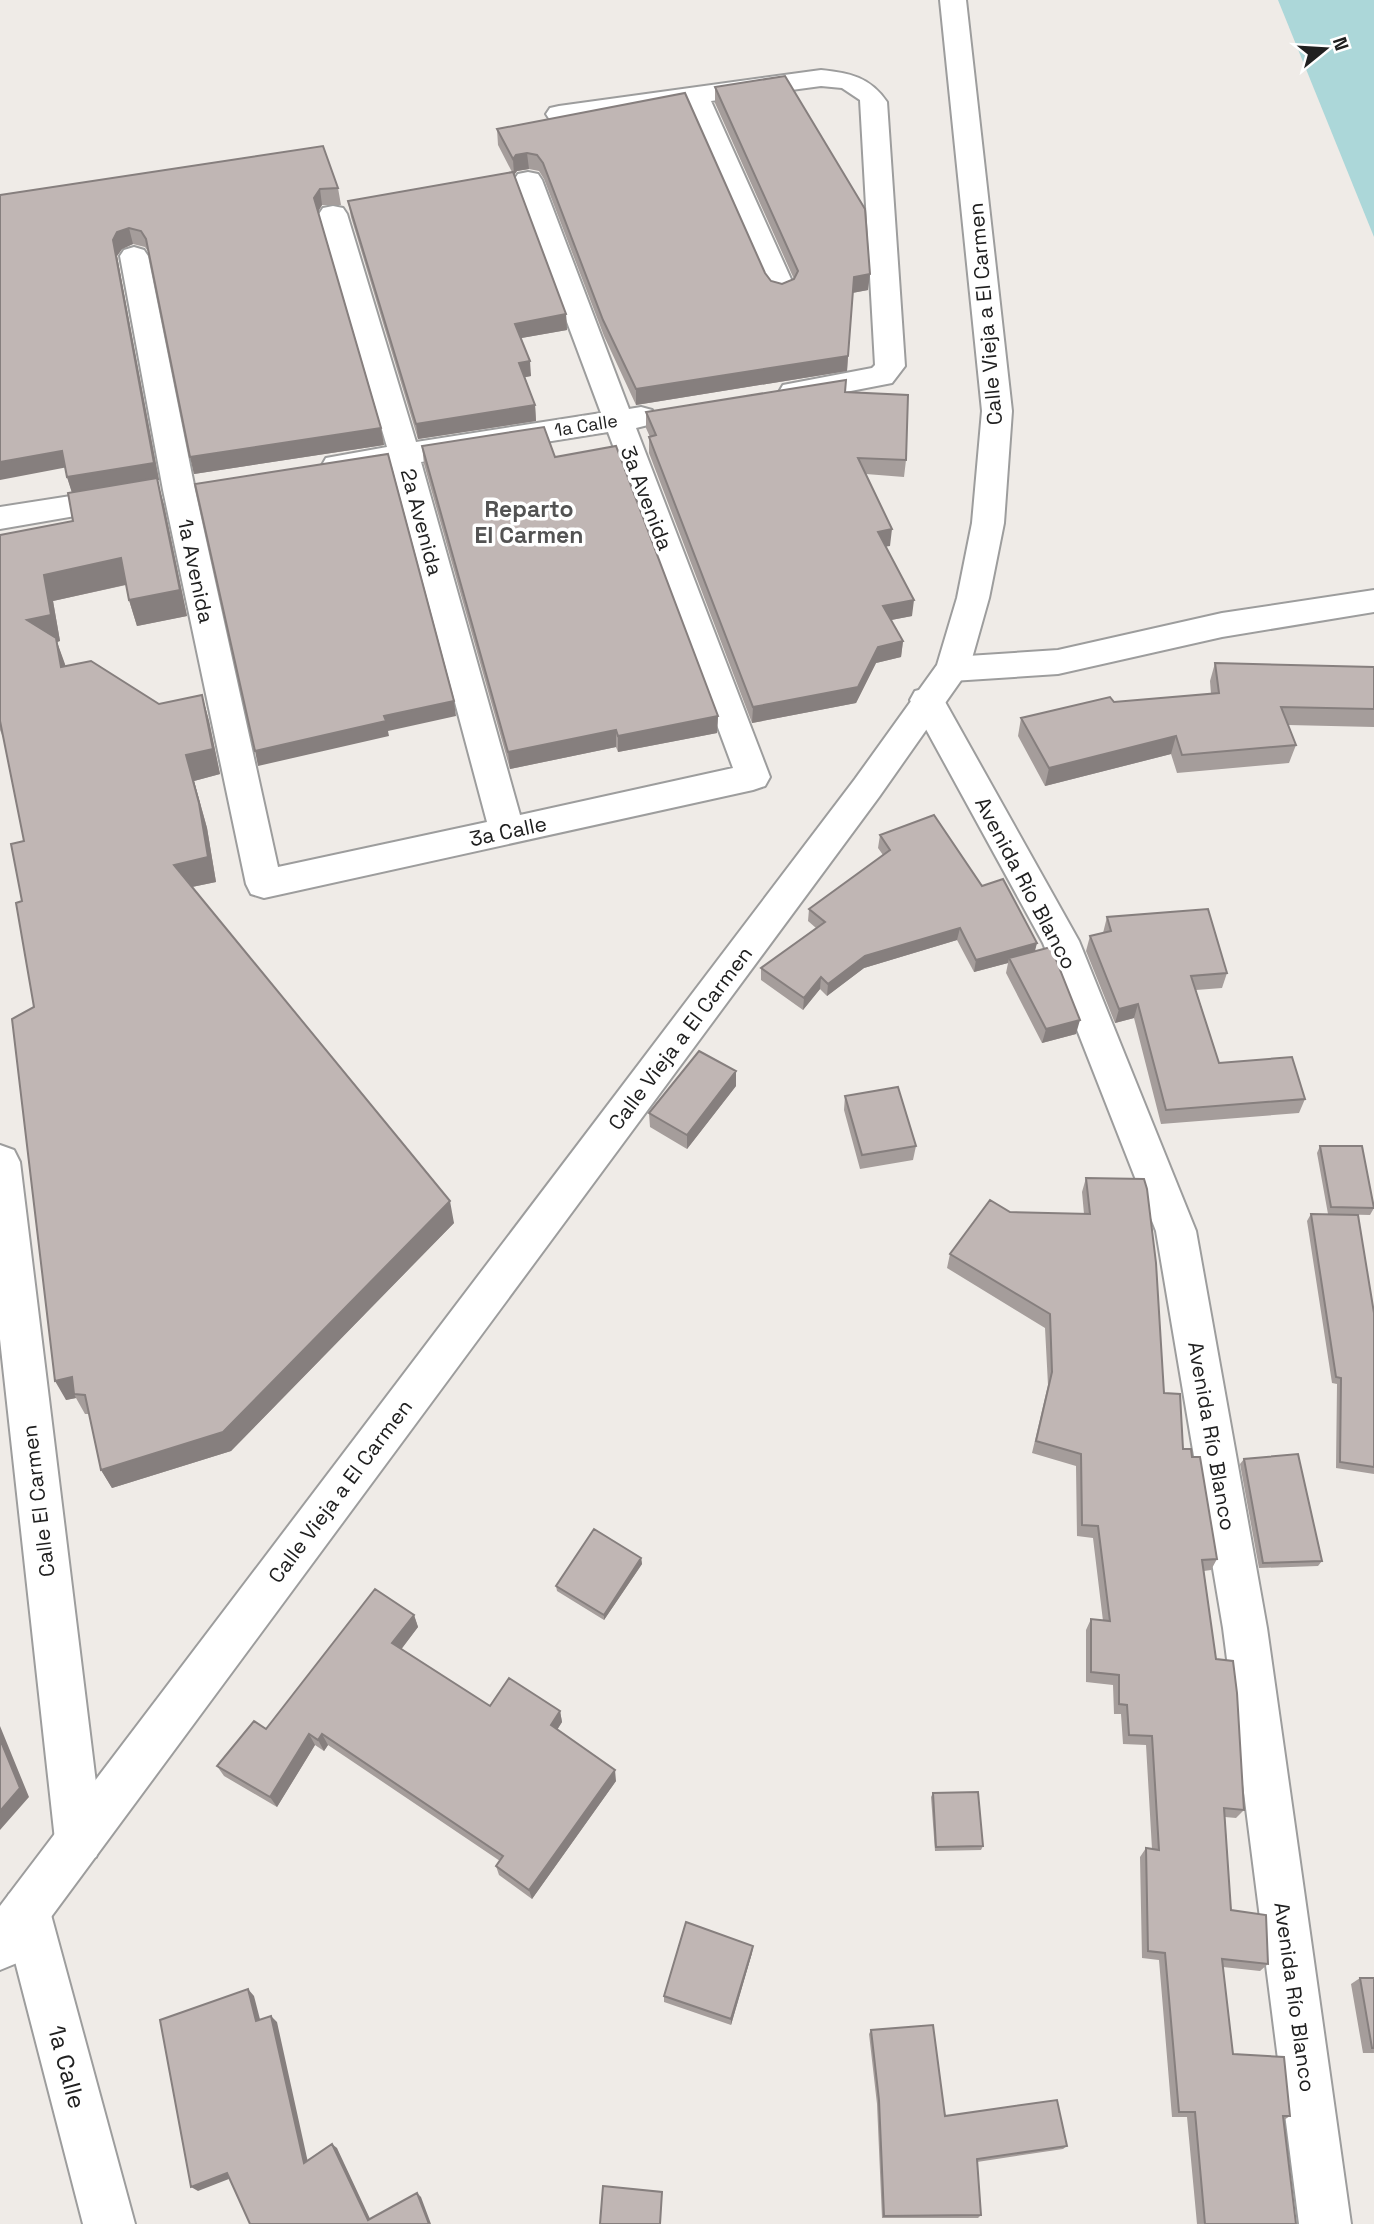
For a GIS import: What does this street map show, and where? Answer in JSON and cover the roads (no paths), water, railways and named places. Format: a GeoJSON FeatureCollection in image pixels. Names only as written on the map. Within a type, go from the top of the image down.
{"type":"FeatureCollection","features":[{"type":"Feature","properties":{"kind":"street","name":"Calle Vieja a El Carmen"},"geometry":{"type":"LineString","coordinates":[[13,1928],[867,788],[940,685],[972,598],[988,523],[997,411],[953,0]]}},
{"type":"Feature","properties":{"kind":"street"},"geometry":{"type":"LineString","coordinates":[[559,114],[821,78],[847,80],[867,89],[874,102],[890,366],[882,376],[764,397]]}},
{"type":"Feature","properties":{"kind":"street"},"geometry":{"type":"LineString","coordinates":[[695,95],[781,288]]}},
{"type":"Feature","properties":{"kind":"street","name":"3a Avenida"},"geometry":{"type":"LineString","coordinates":[[528,180],[753,777]]}},
{"type":"Feature","properties":{"kind":"street","name":"2a Avenida"},"geometry":{"type":"LineString","coordinates":[[333,214],[404,454],[507,831]]}},
{"type":"Feature","properties":{"kind":"street","name":"1a Avenida"},"geometry":{"type":"LineString","coordinates":[[134,256],[192,488],[264,884]]}},
{"type":"Feature","properties":{"kind":"street","name":"1a Calle"},"geometry":{"type":"LineString","coordinates":[[311,469],[671,412]]}},
{"type":"Feature","properties":{"kind":"street"},"geometry":{"type":"LineString","coordinates":[[0,518],[192,488]]}},
{"type":"Feature","properties":{"kind":"street"},"geometry":{"type":"LineString","coordinates":[[940,685],[1222,625],[1374,601]]}},
{"type":"Feature","properties":{"kind":"street","name":"Avenida Río Blanco"},"geometry":{"type":"LineString","coordinates":[[940,685],[1060,941],[1176,1231],[1245,1628],[1325,2224]]}},
{"type":"Feature","properties":{"kind":"street","name":"3a Calle"},"geometry":{"type":"LineString","coordinates":[[264,884],[753,777]]}},
{"type":"Feature","properties":{"kind":"street","name":"Calle El Carmen"},"geometry":{"type":"LineString","coordinates":[[0,1162],[6,1276],[79,1840]]}},
{"type":"Feature","properties":{"kind":"street","name":"1a Calle"},"geometry":{"type":"LineString","coordinates":[[13,1928],[108,2224]]}},
{"type":"Feature","properties":{"kind":"water"},"geometry":{"type":"Polygon","coordinates":[[[1278,0],[1374,0],[1374,237],[1278,0]]]}},
{"type":"Feature","properties":{"kind":"district","name":"Reparto El Carmen"},"geometry":{"type":"Point","coordinates":[529,522]}}]}
